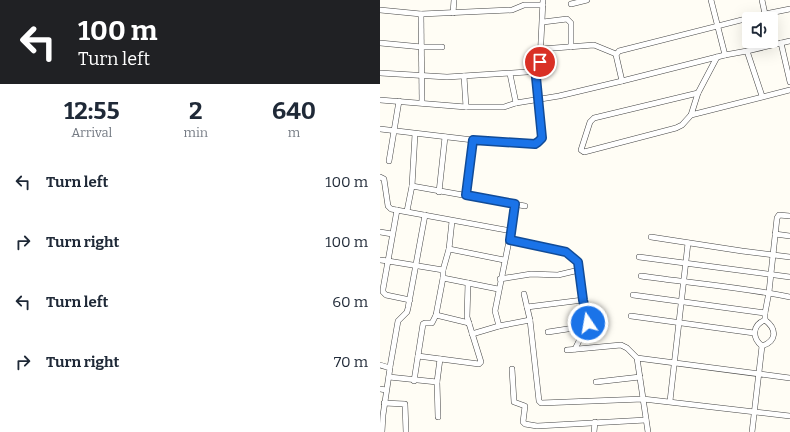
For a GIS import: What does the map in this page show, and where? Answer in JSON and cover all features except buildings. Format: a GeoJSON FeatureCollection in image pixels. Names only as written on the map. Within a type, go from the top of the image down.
{"type":"FeatureCollection","features":[{"type":"Feature","properties":{"kind":"street"},"geometry":{"type":"LineString","coordinates":[[453,13],[454,0]]}},
{"type":"Feature","properties":{"kind":"street"},"geometry":{"type":"LineString","coordinates":[[572,4],[586,0]]}},
{"type":"Feature","properties":{"kind":"street"},"geometry":{"type":"LineString","coordinates":[[711,0],[725,55]]}},
{"type":"Feature","properties":{"kind":"street"},"geometry":{"type":"LineString","coordinates":[[762,0],[765,12]]}},
{"type":"Feature","properties":{"kind":"street"},"geometry":{"type":"LineString","coordinates":[[380,10],[421,14],[453,13],[512,10],[523,2],[543,3],[540,62],[535,67],[542,138],[538,142],[535,144],[473,140],[380,129]]}},
{"type":"Feature","properties":{"kind":"street"},"geometry":{"type":"LineString","coordinates":[[775,12],[790,9]]}},
{"type":"Feature","properties":{"kind":"street"},"geometry":{"type":"LineString","coordinates":[[421,14],[422,103]]}},
{"type":"Feature","properties":{"kind":"street"},"geometry":{"type":"LineString","coordinates":[[543,22],[567,19],[571,23],[571,47]]}},
{"type":"Feature","properties":{"kind":"street"},"geometry":{"type":"LineString","coordinates":[[616,54],[618,51],[742,20]]}},
{"type":"Feature","properties":{"kind":"street"},"geometry":{"type":"LineString","coordinates":[[380,100],[466,107],[504,106],[559,96],[725,55],[790,41]]}},
{"type":"Feature","properties":{"kind":"street"},"geometry":{"type":"LineString","coordinates":[[380,43],[422,48],[442,47]]}},
{"type":"Feature","properties":{"kind":"street"},"geometry":{"type":"LineString","coordinates":[[780,43],[790,82]]}},
{"type":"Feature","properties":{"kind":"street"},"geometry":{"type":"LineString","coordinates":[[541,49],[594,45],[616,54]]}},
{"type":"Feature","properties":{"kind":"street"},"geometry":{"type":"LineString","coordinates":[[747,51],[762,96]]}},
{"type":"Feature","properties":{"kind":"street"},"geometry":{"type":"LineString","coordinates":[[616,54],[622,81]]}},
{"type":"Feature","properties":{"kind":"street"},"geometry":{"type":"LineString","coordinates":[[698,93],[594,118],[590,122],[581,150],[584,152],[676,128],[682,125],[691,114],[698,93],[717,57]]}},
{"type":"Feature","properties":{"kind":"street"},"geometry":{"type":"LineString","coordinates":[[380,73],[447,77],[528,72]]}},
{"type":"Feature","properties":{"kind":"street"},"geometry":{"type":"LineString","coordinates":[[510,74],[516,103]]}},
{"type":"Feature","properties":{"kind":"street"},"geometry":{"type":"LineString","coordinates":[[464,76],[466,107]]}},
{"type":"Feature","properties":{"kind":"street"},"geometry":{"type":"LineString","coordinates":[[691,114],[730,106],[762,96],[790,90]]}},
{"type":"Feature","properties":{"kind":"street"},"geometry":{"type":"LineString","coordinates":[[388,162],[398,101]]}},
{"type":"Feature","properties":{"kind":"street"},"geometry":{"type":"LineString","coordinates":[[406,211],[412,186],[415,134]]}},
{"type":"Feature","properties":{"kind":"street"},"geometry":{"type":"LineString","coordinates":[[439,192],[444,137]]}},
{"type":"Feature","properties":{"kind":"street"},"geometry":{"type":"LineString","coordinates":[[466,195],[473,140]]}},
{"type":"Feature","properties":{"kind":"street"},"geometry":{"type":"LineString","coordinates":[[380,177],[384,179],[388,206],[398,210],[452,221],[511,231]]}},
{"type":"Feature","properties":{"kind":"street"},"geometry":{"type":"LineString","coordinates":[[412,186],[439,192],[466,195],[525,206]]}},
{"type":"Feature","properties":{"kind":"street"},"geometry":{"type":"LineString","coordinates":[[499,326],[495,311],[504,260],[510,240],[515,204]]}},
{"type":"Feature","properties":{"kind":"street"},"geometry":{"type":"LineString","coordinates":[[398,210],[392,234],[383,292],[386,295],[410,300]]}},
{"type":"Feature","properties":{"kind":"street"},"geometry":{"type":"LineString","coordinates":[[765,320],[778,217],[782,214],[790,216]]}},
{"type":"Feature","properties":{"kind":"street"},"geometry":{"type":"LineString","coordinates":[[382,432],[381,414],[389,377],[398,321],[408,310],[425,215]]}},
{"type":"Feature","properties":{"kind":"street"},"geometry":{"type":"LineString","coordinates":[[414,380],[423,324],[425,322],[432,323],[436,315],[443,278],[443,270],[449,249],[452,221]]}},
{"type":"Feature","properties":{"kind":"street"},"geometry":{"type":"LineString","coordinates":[[380,232],[392,234]]}},
{"type":"Feature","properties":{"kind":"street"},"geometry":{"type":"LineString","coordinates":[[775,234],[790,236]]}},
{"type":"Feature","properties":{"kind":"street"},"geometry":{"type":"LineString","coordinates":[[651,237],[790,257]]}},
{"type":"Feature","properties":{"kind":"street"},"geometry":{"type":"LineString","coordinates":[[510,240],[566,252],[578,262],[583,300],[588,323],[575,349]]}},
{"type":"Feature","properties":{"kind":"street"},"geometry":{"type":"LineString","coordinates":[[670,401],[687,264],[688,243]]}},
{"type":"Feature","properties":{"kind":"street"},"geometry":{"type":"LineString","coordinates":[[449,249],[504,260]]}},
{"type":"Feature","properties":{"kind":"street"},"geometry":{"type":"LineString","coordinates":[[639,257],[790,277]]}},
{"type":"Feature","properties":{"kind":"street"},"geometry":{"type":"LineString","coordinates":[[380,260],[443,270]]}},
{"type":"Feature","properties":{"kind":"street"},"geometry":{"type":"LineString","coordinates":[[500,279],[531,274],[558,275],[579,270]]}},
{"type":"Feature","properties":{"kind":"street"},"geometry":{"type":"LineString","coordinates":[[641,276],[684,283],[769,292],[790,297]]}},
{"type":"Feature","properties":{"kind":"street"},"geometry":{"type":"LineString","coordinates":[[443,278],[498,289]]}},
{"type":"Feature","properties":{"kind":"street"},"geometry":{"type":"LineString","coordinates":[[418,356],[480,363],[481,360],[467,317],[468,283]]}},
{"type":"Feature","properties":{"kind":"street"},"geometry":{"type":"LineString","coordinates":[[524,294],[530,320],[540,402],[543,404],[643,399],[790,416]]}},
{"type":"Feature","properties":{"kind":"street"},"geometry":{"type":"LineString","coordinates":[[633,295],[765,313]]}},
{"type":"Feature","properties":{"kind":"street"},"geometry":{"type":"LineString","coordinates":[[527,307],[583,300]]}},
{"type":"Feature","properties":{"kind":"street"},"geometry":{"type":"LineString","coordinates":[[436,315],[468,323]]}},
{"type":"Feature","properties":{"kind":"street"},"geometry":{"type":"LineString","coordinates":[[632,316],[754,333]]}},
{"type":"Feature","properties":{"kind":"street"},"geometry":{"type":"LineString","coordinates":[[472,334],[499,326],[530,320]]}},
{"type":"Feature","properties":{"kind":"street"},"geometry":{"type":"LineString","coordinates":[[762,346],[756,340],[754,333],[755,328],[760,322],[765,320]]}},
{"type":"Feature","properties":{"kind":"street"},"geometry":{"type":"LineString","coordinates":[[762,346],[767,344],[773,336],[771,324],[765,320]]}},
{"type":"Feature","properties":{"kind":"street"},"geometry":{"type":"LineString","coordinates":[[548,332],[587,326]]}},
{"type":"Feature","properties":{"kind":"street"},"geometry":{"type":"LineString","coordinates":[[567,350],[621,345],[627,348],[637,358],[648,432]]}},
{"type":"Feature","properties":{"kind":"street"},"geometry":{"type":"LineString","coordinates":[[752,432],[762,346]]}},
{"type":"Feature","properties":{"kind":"street"},"geometry":{"type":"LineString","coordinates":[[637,358],[790,378]]}},
{"type":"Feature","properties":{"kind":"street"},"geometry":{"type":"LineString","coordinates":[[438,417],[437,382],[440,359]]}},
{"type":"Feature","properties":{"kind":"street"},"geometry":{"type":"LineString","coordinates":[[380,365],[390,367]]}},
{"type":"Feature","properties":{"kind":"street"},"geometry":{"type":"LineString","coordinates":[[512,369],[514,402],[525,406],[523,423],[537,426],[646,420]]}},
{"type":"Feature","properties":{"kind":"street"},"geometry":{"type":"LineString","coordinates":[[389,377],[437,382]]}},
{"type":"Feature","properties":{"kind":"street"},"geometry":{"type":"LineString","coordinates":[[596,382],[640,377]]}},
{"type":"Feature","properties":{"kind":"street"},"geometry":{"type":"LineString","coordinates":[[380,389],[386,390]]}},
{"type":"Feature","properties":{"kind":"street"},"geometry":{"type":"LineString","coordinates":[[384,403],[405,404],[406,432]]}},
{"type":"Feature","properties":{"kind":"street"},"geometry":{"type":"LineString","coordinates":[[594,432],[595,422]]}},
{"type":"Feature","properties":{"kind":"street"},"geometry":{"type":"LineString","coordinates":[[535,432],[537,426]]}},
{"type":"Feature","properties":{"kind":"route"},"geometry":{"type":"LineString","coordinates":[[540,62],[535,67],[542,138],[535,144],[473,140],[466,195],[515,204],[510,240],[566,252],[574,257],[578,262],[583,300],[588,323]]}}]}
